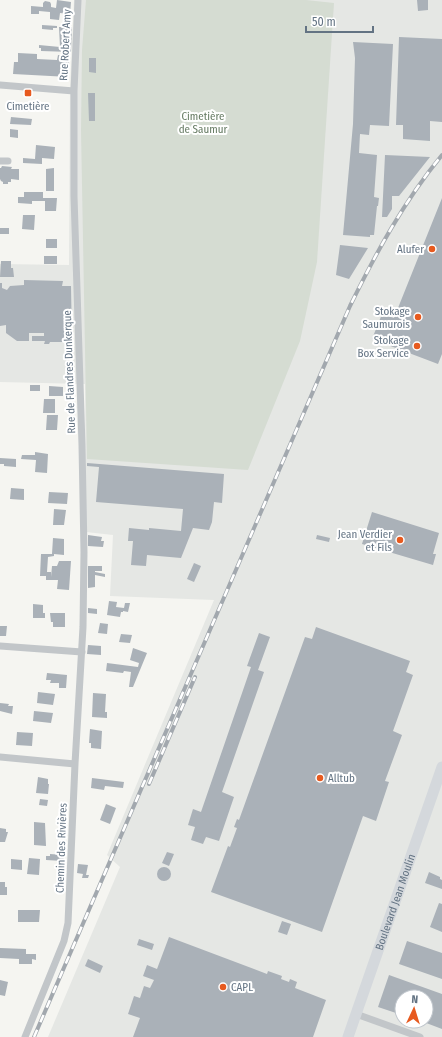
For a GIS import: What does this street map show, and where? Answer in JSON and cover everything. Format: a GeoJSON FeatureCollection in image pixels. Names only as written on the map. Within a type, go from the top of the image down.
{"type":"FeatureCollection","features":[{"type":"Feature","properties":{"kind":"street","name":"Rue Robert Amy"},"geometry":{"type":"LineString","coordinates":[[74,91],[78,0]]}},
{"type":"Feature","properties":{"kind":"street"},"geometry":{"type":"LineString","coordinates":[[0,85],[74,91]]}},
{"type":"Feature","properties":{"kind":"street","name":"Rue de Flandres Dunkerque"},"geometry":{"type":"LineString","coordinates":[[74,91],[74,196],[84,544],[82,652]]}},
{"type":"Feature","properties":{"kind":"street"},"geometry":{"type":"LineString","coordinates":[[0,161],[8,161]]}},
{"type":"Feature","properties":{"kind":"street"},"geometry":{"type":"LineString","coordinates":[[0,646],[82,652]]}},
{"type":"Feature","properties":{"kind":"street","name":"Chemin des Rivières"},"geometry":{"type":"LineString","coordinates":[[25,1037],[64,941],[68,923],[75,764],[82,652]]}},
{"type":"Feature","properties":{"kind":"street"},"geometry":{"type":"LineString","coordinates":[[0,757],[75,764]]}},
{"type":"Feature","properties":{"kind":"street","name":"Boulevard Jean Moulin"},"geometry":{"type":"LineString","coordinates":[[348,1037],[442,767]]}},
{"type":"Feature","properties":{"kind":"street"},"geometry":{"type":"LineString","coordinates":[[356,1014],[420,1037]]}},
{"type":"Feature","properties":{"kind":"shaded area"},"geometry":{"type":"Polygon","coordinates":[[[74,0],[442,0],[442,1037],[48,1037],[120,867],[107,855],[214,600],[110,596],[113,535],[86,532],[85,384],[0,382],[0,264],[69,265],[70,89],[74,0]]]}},
{"type":"Feature","properties":{"kind":"green space","name":"Cimetière de Saumur"},"geometry":{"type":"Polygon","coordinates":[[[86,0],[306,0],[334,3],[317,262],[300,341],[248,470],[87,459],[81,130],[82,50],[86,0]]]}},
{"type":"Feature","properties":{"kind":"building"},"geometry":{"type":"Polygon","coordinates":[[[57,0],[71,2],[70,14],[60,13],[59,20],[50,19],[50,12],[39,11],[39,14],[31,14],[31,6],[43,7],[43,3],[45,1],[50,2],[51,7],[56,8],[57,0]]]}},
{"type":"Feature","properties":{"kind":"building"},"geometry":{"type":"Polygon","coordinates":[[[417,0],[428,0],[428,10],[418,11],[417,0]]]}},
{"type":"Feature","properties":{"kind":"building"},"geometry":{"type":"Polygon","coordinates":[[[42,25],[57,26],[57,28],[53,28],[53,30],[42,29],[42,25]]]}},
{"type":"Feature","properties":{"kind":"building"},"geometry":{"type":"Polygon","coordinates":[[[59,27],[72,27],[71,52],[41,51],[39,45],[60,47],[59,27]]]}},
{"type":"Feature","properties":{"kind":"building"},"geometry":{"type":"Polygon","coordinates":[[[399,37],[442,39],[442,122],[430,121],[430,141],[403,139],[403,125],[396,125],[399,37]]]}},
{"type":"Feature","properties":{"kind":"building"},"geometry":{"type":"Polygon","coordinates":[[[353,42],[393,44],[389,126],[370,125],[369,135],[360,134],[359,153],[377,155],[374,197],[379,198],[374,235],[370,235],[370,237],[343,235],[353,124],[355,58],[353,42]]]}},
{"type":"Feature","properties":{"kind":"building"},"geometry":{"type":"Polygon","coordinates":[[[18,53],[37,54],[37,59],[57,60],[58,55],[69,56],[69,77],[13,74],[14,62],[18,62],[18,53]]]}},
{"type":"Feature","properties":{"kind":"building"},"geometry":{"type":"Polygon","coordinates":[[[89,58],[96,58],[96,73],[89,72],[89,58]]]}},
{"type":"Feature","properties":{"kind":"building"},"geometry":{"type":"Polygon","coordinates":[[[88,93],[95,93],[95,121],[89,121],[88,93]]]}},
{"type":"Feature","properties":{"kind":"building"},"geometry":{"type":"Polygon","coordinates":[[[11,117],[32,119],[31,125],[10,124],[11,117]]]}},
{"type":"Feature","properties":{"kind":"building"},"geometry":{"type":"Polygon","coordinates":[[[10,129],[18,130],[18,138],[10,137],[10,129]]]}},
{"type":"Feature","properties":{"kind":"building"},"geometry":{"type":"Polygon","coordinates":[[[36,145],[55,147],[54,159],[42,158],[42,164],[23,163],[23,158],[35,159],[36,145]]]}},
{"type":"Feature","properties":{"kind":"building"},"geometry":{"type":"Polygon","coordinates":[[[385,155],[430,157],[399,196],[392,196],[392,209],[387,217],[382,217],[385,155]]]}},
{"type":"Feature","properties":{"kind":"building"},"geometry":{"type":"Polygon","coordinates":[[[2,166],[12,167],[11,169],[19,169],[19,180],[11,179],[11,182],[8,182],[8,184],[3,184],[0,179],[0,168],[2,166]]]}},
{"type":"Feature","properties":{"kind":"building"},"geometry":{"type":"Polygon","coordinates":[[[54,168],[54,191],[46,191],[46,169],[54,168]]]}},
{"type":"Feature","properties":{"kind":"building"},"geometry":{"type":"Polygon","coordinates":[[[24,192],[43,192],[43,198],[57,198],[56,211],[45,211],[45,201],[32,201],[32,204],[18,203],[18,197],[24,197],[24,192]]]}},
{"type":"Feature","properties":{"kind":"building"},"geometry":{"type":"Polygon","coordinates":[[[442,198],[442,354],[438,364],[372,339],[382,314],[394,318],[442,198]]]}},
{"type":"Feature","properties":{"kind":"building"},"geometry":{"type":"Polygon","coordinates":[[[23,215],[35,215],[34,230],[22,229],[23,215]]]}},
{"type":"Feature","properties":{"kind":"building"},"geometry":{"type":"Polygon","coordinates":[[[0,228],[9,228],[9,234],[0,234],[0,228]]]}},
{"type":"Feature","properties":{"kind":"building"},"geometry":{"type":"Polygon","coordinates":[[[46,239],[57,239],[57,248],[46,248],[46,239]]]}},
{"type":"Feature","properties":{"kind":"building"},"geometry":{"type":"Polygon","coordinates":[[[340,245],[368,248],[349,279],[336,275],[340,245]]]}},
{"type":"Feature","properties":{"kind":"building"},"geometry":{"type":"Polygon","coordinates":[[[44,256],[57,256],[57,264],[44,264],[44,256]]]}},
{"type":"Feature","properties":{"kind":"building"},"geometry":{"type":"Polygon","coordinates":[[[1,261],[11,261],[11,268],[13,268],[14,277],[0,277],[1,261]]]}},
{"type":"Feature","properties":{"kind":"building"},"geometry":{"type":"Polygon","coordinates":[[[24,280],[63,281],[62,286],[71,286],[72,342],[50,342],[49,344],[44,344],[45,341],[32,341],[32,336],[44,336],[44,333],[29,333],[29,341],[17,341],[6,333],[6,325],[0,326],[0,283],[2,283],[2,288],[7,290],[10,286],[24,285],[24,280]]]}},
{"type":"Feature","properties":{"kind":"building"},"geometry":{"type":"Polygon","coordinates":[[[30,385],[40,385],[40,391],[30,391],[30,385]]]}},
{"type":"Feature","properties":{"kind":"building"},"geometry":{"type":"Polygon","coordinates":[[[49,386],[63,387],[63,396],[49,396],[49,386]]]}},
{"type":"Feature","properties":{"kind":"building"},"geometry":{"type":"Polygon","coordinates":[[[44,399],[55,399],[55,413],[43,413],[44,399]]]}},
{"type":"Feature","properties":{"kind":"building"},"geometry":{"type":"Polygon","coordinates":[[[47,415],[58,415],[57,430],[46,430],[47,415]]]}},
{"type":"Feature","properties":{"kind":"building"},"geometry":{"type":"Polygon","coordinates":[[[35,452],[48,454],[47,473],[35,472],[36,460],[21,459],[22,455],[35,455],[35,452]]]}},
{"type":"Feature","properties":{"kind":"building"},"geometry":{"type":"Polygon","coordinates":[[[0,458],[16,459],[16,467],[4,466],[4,464],[0,464],[0,458]]]}},
{"type":"Feature","properties":{"kind":"building"},"geometry":{"type":"Polygon","coordinates":[[[87,463],[224,474],[222,503],[214,502],[212,522],[209,530],[193,528],[181,558],[147,555],[146,566],[131,565],[133,541],[128,541],[129,528],[181,531],[183,509],[96,502],[99,467],[87,466],[87,463]]]}},
{"type":"Feature","properties":{"kind":"building"},"geometry":{"type":"Polygon","coordinates":[[[11,488],[24,489],[24,500],[10,499],[11,488]]]}},
{"type":"Feature","properties":{"kind":"building"},"geometry":{"type":"Polygon","coordinates":[[[49,492],[68,493],[67,504],[48,503],[49,492]]]}},
{"type":"Feature","properties":{"kind":"building"},"geometry":{"type":"Polygon","coordinates":[[[54,509],[66,510],[64,525],[53,525],[54,509]]]}},
{"type":"Feature","properties":{"kind":"building","name":"Jean Verdier et Fils"},"geometry":{"type":"Polygon","coordinates":[[[372,512],[439,533],[433,554],[436,554],[433,565],[362,544],[372,512]]]}},
{"type":"Feature","properties":{"kind":"building"},"geometry":{"type":"Polygon","coordinates":[[[88,535],[102,537],[101,541],[104,541],[103,547],[88,546],[88,535]]]}},
{"type":"Feature","properties":{"kind":"building"},"geometry":{"type":"Polygon","coordinates":[[[317,535],[330,538],[329,542],[316,539],[317,535]]]}},
{"type":"Feature","properties":{"kind":"building"},"geometry":{"type":"Polygon","coordinates":[[[53,538],[64,539],[64,555],[54,554],[54,556],[48,557],[47,572],[51,572],[51,577],[52,566],[57,566],[59,561],[71,561],[69,590],[57,589],[58,580],[46,580],[46,576],[40,576],[41,554],[52,554],[53,538]]]}},
{"type":"Feature","properties":{"kind":"building"},"geometry":{"type":"Polygon","coordinates":[[[194,563],[201,566],[194,582],[187,579],[194,563]]]}},
{"type":"Feature","properties":{"kind":"building"},"geometry":{"type":"Polygon","coordinates":[[[88,566],[102,566],[102,571],[95,572],[105,574],[105,577],[95,575],[95,587],[88,588],[88,566]]]}},
{"type":"Feature","properties":{"kind":"building"},"geometry":{"type":"Polygon","coordinates":[[[109,601],[117,602],[116,607],[124,608],[125,603],[130,603],[128,612],[121,612],[120,617],[107,615],[109,601]]]}},
{"type":"Feature","properties":{"kind":"building"},"geometry":{"type":"Polygon","coordinates":[[[33,604],[43,605],[43,613],[45,613],[45,618],[33,618],[33,604]]]}},
{"type":"Feature","properties":{"kind":"building"},"geometry":{"type":"Polygon","coordinates":[[[88,608],[97,609],[97,614],[88,613],[88,608]]]}},
{"type":"Feature","properties":{"kind":"building"},"geometry":{"type":"Polygon","coordinates":[[[50,613],[65,613],[65,627],[53,627],[50,613]]]}},
{"type":"Feature","properties":{"kind":"building"},"geometry":{"type":"Polygon","coordinates":[[[100,623],[108,624],[107,634],[98,633],[100,623]]]}},
{"type":"Feature","properties":{"kind":"building"},"geometry":{"type":"Polygon","coordinates":[[[0,626],[7,626],[6,636],[0,636],[0,626]]]}},
{"type":"Feature","properties":{"kind":"building","name":"Alltub"},"geometry":{"type":"Polygon","coordinates":[[[316,627],[410,661],[406,672],[413,675],[393,731],[402,735],[385,781],[389,782],[376,821],[363,816],[322,932],[211,892],[228,846],[230,847],[237,828],[234,827],[237,819],[239,820],[305,637],[312,639],[316,627]]]}},
{"type":"Feature","properties":{"kind":"building"},"geometry":{"type":"Polygon","coordinates":[[[259,633],[270,637],[258,670],[264,672],[222,792],[234,797],[219,841],[206,837],[203,844],[191,840],[195,827],[188,825],[193,809],[201,812],[251,667],[247,666],[259,633]]]}},
{"type":"Feature","properties":{"kind":"building"},"geometry":{"type":"Polygon","coordinates":[[[121,634],[132,635],[130,643],[119,642],[121,634]]]}},
{"type":"Feature","properties":{"kind":"building"},"geometry":{"type":"Polygon","coordinates":[[[88,645],[101,646],[101,655],[87,654],[88,645]]]}},
{"type":"Feature","properties":{"kind":"building"},"geometry":{"type":"Polygon","coordinates":[[[133,648],[147,653],[133,687],[129,687],[131,672],[124,671],[123,673],[106,671],[107,663],[138,667],[139,663],[130,660],[133,648]]]}},
{"type":"Feature","properties":{"kind":"building"},"geometry":{"type":"Polygon","coordinates":[[[47,673],[67,675],[66,688],[59,688],[59,683],[50,683],[51,680],[46,680],[47,673]]]}},
{"type":"Feature","properties":{"kind":"building"},"geometry":{"type":"Polygon","coordinates":[[[38,692],[55,694],[53,705],[37,703],[38,692]]]}},
{"type":"Feature","properties":{"kind":"building"},"geometry":{"type":"Polygon","coordinates":[[[93,693],[106,694],[105,712],[107,712],[107,718],[92,717],[93,693]]]}},
{"type":"Feature","properties":{"kind":"building"},"geometry":{"type":"Polygon","coordinates":[[[0,703],[13,706],[12,714],[0,711],[0,703]]]}},
{"type":"Feature","properties":{"kind":"building"},"geometry":{"type":"Polygon","coordinates":[[[34,711],[53,713],[51,723],[33,721],[34,711]]]}},
{"type":"Feature","properties":{"kind":"building"},"geometry":{"type":"Polygon","coordinates":[[[90,729],[102,731],[101,749],[91,748],[91,743],[89,743],[90,729]]]}},
{"type":"Feature","properties":{"kind":"building"},"geometry":{"type":"Polygon","coordinates":[[[17,732],[33,733],[32,746],[16,745],[17,732]]]}},
{"type":"Feature","properties":{"kind":"building"},"geometry":{"type":"Polygon","coordinates":[[[38,777],[48,779],[48,794],[36,793],[38,777]]]}},
{"type":"Feature","properties":{"kind":"building"},"geometry":{"type":"Polygon","coordinates":[[[92,778],[124,782],[123,788],[105,786],[104,790],[91,788],[92,778]]]}},
{"type":"Feature","properties":{"kind":"building"},"geometry":{"type":"Polygon","coordinates":[[[40,799],[48,800],[47,806],[39,805],[40,799]]]}},
{"type":"Feature","properties":{"kind":"building"},"geometry":{"type":"Polygon","coordinates":[[[106,804],[116,808],[110,824],[100,820],[106,804]]]}},
{"type":"Feature","properties":{"kind":"building"},"geometry":{"type":"Polygon","coordinates":[[[34,822],[45,823],[46,846],[34,845],[34,822]]]}},
{"type":"Feature","properties":{"kind":"building"},"geometry":{"type":"Polygon","coordinates":[[[0,828],[6,829],[6,832],[8,832],[5,842],[0,842],[0,828]]]}},
{"type":"Feature","properties":{"kind":"building"},"geometry":{"type":"Polygon","coordinates":[[[167,852],[174,854],[169,866],[162,863],[167,852]]]}},
{"type":"Feature","properties":{"kind":"building"},"geometry":{"type":"Polygon","coordinates":[[[50,854],[64,855],[63,861],[46,860],[46,856],[50,856],[50,854]]]}},
{"type":"Feature","properties":{"kind":"building"},"geometry":{"type":"Polygon","coordinates":[[[29,858],[40,859],[39,875],[27,874],[29,858]]]}},
{"type":"Feature","properties":{"kind":"building"},"geometry":{"type":"Polygon","coordinates":[[[11,859],[22,860],[22,870],[11,869],[11,859]]]}},
{"type":"Feature","properties":{"kind":"building"},"geometry":{"type":"Polygon","coordinates":[[[78,864],[88,865],[86,875],[89,875],[88,878],[82,878],[83,874],[77,873],[78,864]]]}},
{"type":"Feature","properties":{"kind":"building"},"geometry":{"type":"Polygon","coordinates":[[[161,867],[167,867],[171,871],[171,877],[167,881],[161,881],[157,877],[157,871],[161,867]]]}},
{"type":"Feature","properties":{"kind":"building"},"geometry":{"type":"Polygon","coordinates":[[[429,872],[440,877],[442,880],[442,889],[425,883],[429,872]]]}},
{"type":"Feature","properties":{"kind":"building"},"geometry":{"type":"Polygon","coordinates":[[[0,882],[5,882],[5,887],[7,887],[7,895],[0,895],[0,882]]]}},
{"type":"Feature","properties":{"kind":"building"},"geometry":{"type":"Polygon","coordinates":[[[439,903],[442,904],[442,932],[430,927],[439,903]]]}},
{"type":"Feature","properties":{"kind":"building"},"geometry":{"type":"Polygon","coordinates":[[[18,910],[40,910],[39,922],[18,922],[18,910]]]}},
{"type":"Feature","properties":{"kind":"building"},"geometry":{"type":"Polygon","coordinates":[[[282,921],[291,924],[287,935],[278,932],[282,921]]]}},
{"type":"Feature","properties":{"kind":"building","name":"CAPL"},"geometry":{"type":"Polygon","coordinates":[[[169,937],[267,974],[268,971],[282,976],[281,979],[289,982],[290,979],[297,982],[295,988],[326,1000],[313,1037],[133,1037],[140,1018],[128,1014],[134,996],[140,998],[144,986],[150,988],[154,980],[143,976],[147,965],[157,969],[169,937]]]}},
{"type":"Feature","properties":{"kind":"building"},"geometry":{"type":"Polygon","coordinates":[[[139,939],[154,944],[152,950],[137,945],[139,939]]]}},
{"type":"Feature","properties":{"kind":"building"},"geometry":{"type":"Polygon","coordinates":[[[407,941],[442,953],[442,979],[399,964],[407,941]]]}},
{"type":"Feature","properties":{"kind":"building"},"geometry":{"type":"Polygon","coordinates":[[[0,948],[26,949],[26,954],[36,954],[36,960],[32,959],[32,964],[19,964],[19,959],[0,958],[0,948]]]}},
{"type":"Feature","properties":{"kind":"building"},"geometry":{"type":"Polygon","coordinates":[[[88,959],[103,966],[100,973],[85,966],[88,959]]]}},
{"type":"Feature","properties":{"kind":"building"},"geometry":{"type":"Polygon","coordinates":[[[389,975],[428,989],[394,989],[394,1012],[378,1007],[389,975]]]}},
{"type":"Feature","properties":{"kind":"building"},"geometry":{"type":"Polygon","coordinates":[[[0,980],[8,982],[5,996],[0,995],[0,980]]]}},
{"type":"Feature","properties":{"kind":"building"},"geometry":{"type":"Polygon","coordinates":[[[434,991],[442,994],[442,1029],[434,1026],[434,991]]]}},
{"type":"Feature","properties":{"kind":"railway"},"geometry":{"type":"LineString","coordinates":[[34,1037],[350,306],[403,209],[442,155]]}},
{"type":"Feature","properties":{"kind":"railway"},"geometry":{"type":"LineString","coordinates":[[149,784],[195,677]]}},
{"type":"Feature","properties":{"kind":"place","name":"Cimetière"},"geometry":{"type":"Point","coordinates":[28,93]}},
{"type":"Feature","properties":{"kind":"place","name":"Alufer"},"geometry":{"type":"Point","coordinates":[432,249]}},
{"type":"Feature","properties":{"kind":"place","name":"Stokage Saumurois"},"geometry":{"type":"Point","coordinates":[418,317]}},
{"type":"Feature","properties":{"kind":"place","name":"Stokage Box Service"},"geometry":{"type":"Point","coordinates":[417,346]}},
{"type":"Feature","properties":{"kind":"place","name":"Jean Verdier et Fils"},"geometry":{"type":"Point","coordinates":[400,540]}},
{"type":"Feature","properties":{"kind":"place","name":"Alltub"},"geometry":{"type":"Point","coordinates":[320,778]}},
{"type":"Feature","properties":{"kind":"place","name":"CAPL"},"geometry":{"type":"Point","coordinates":[223,987]}}]}
